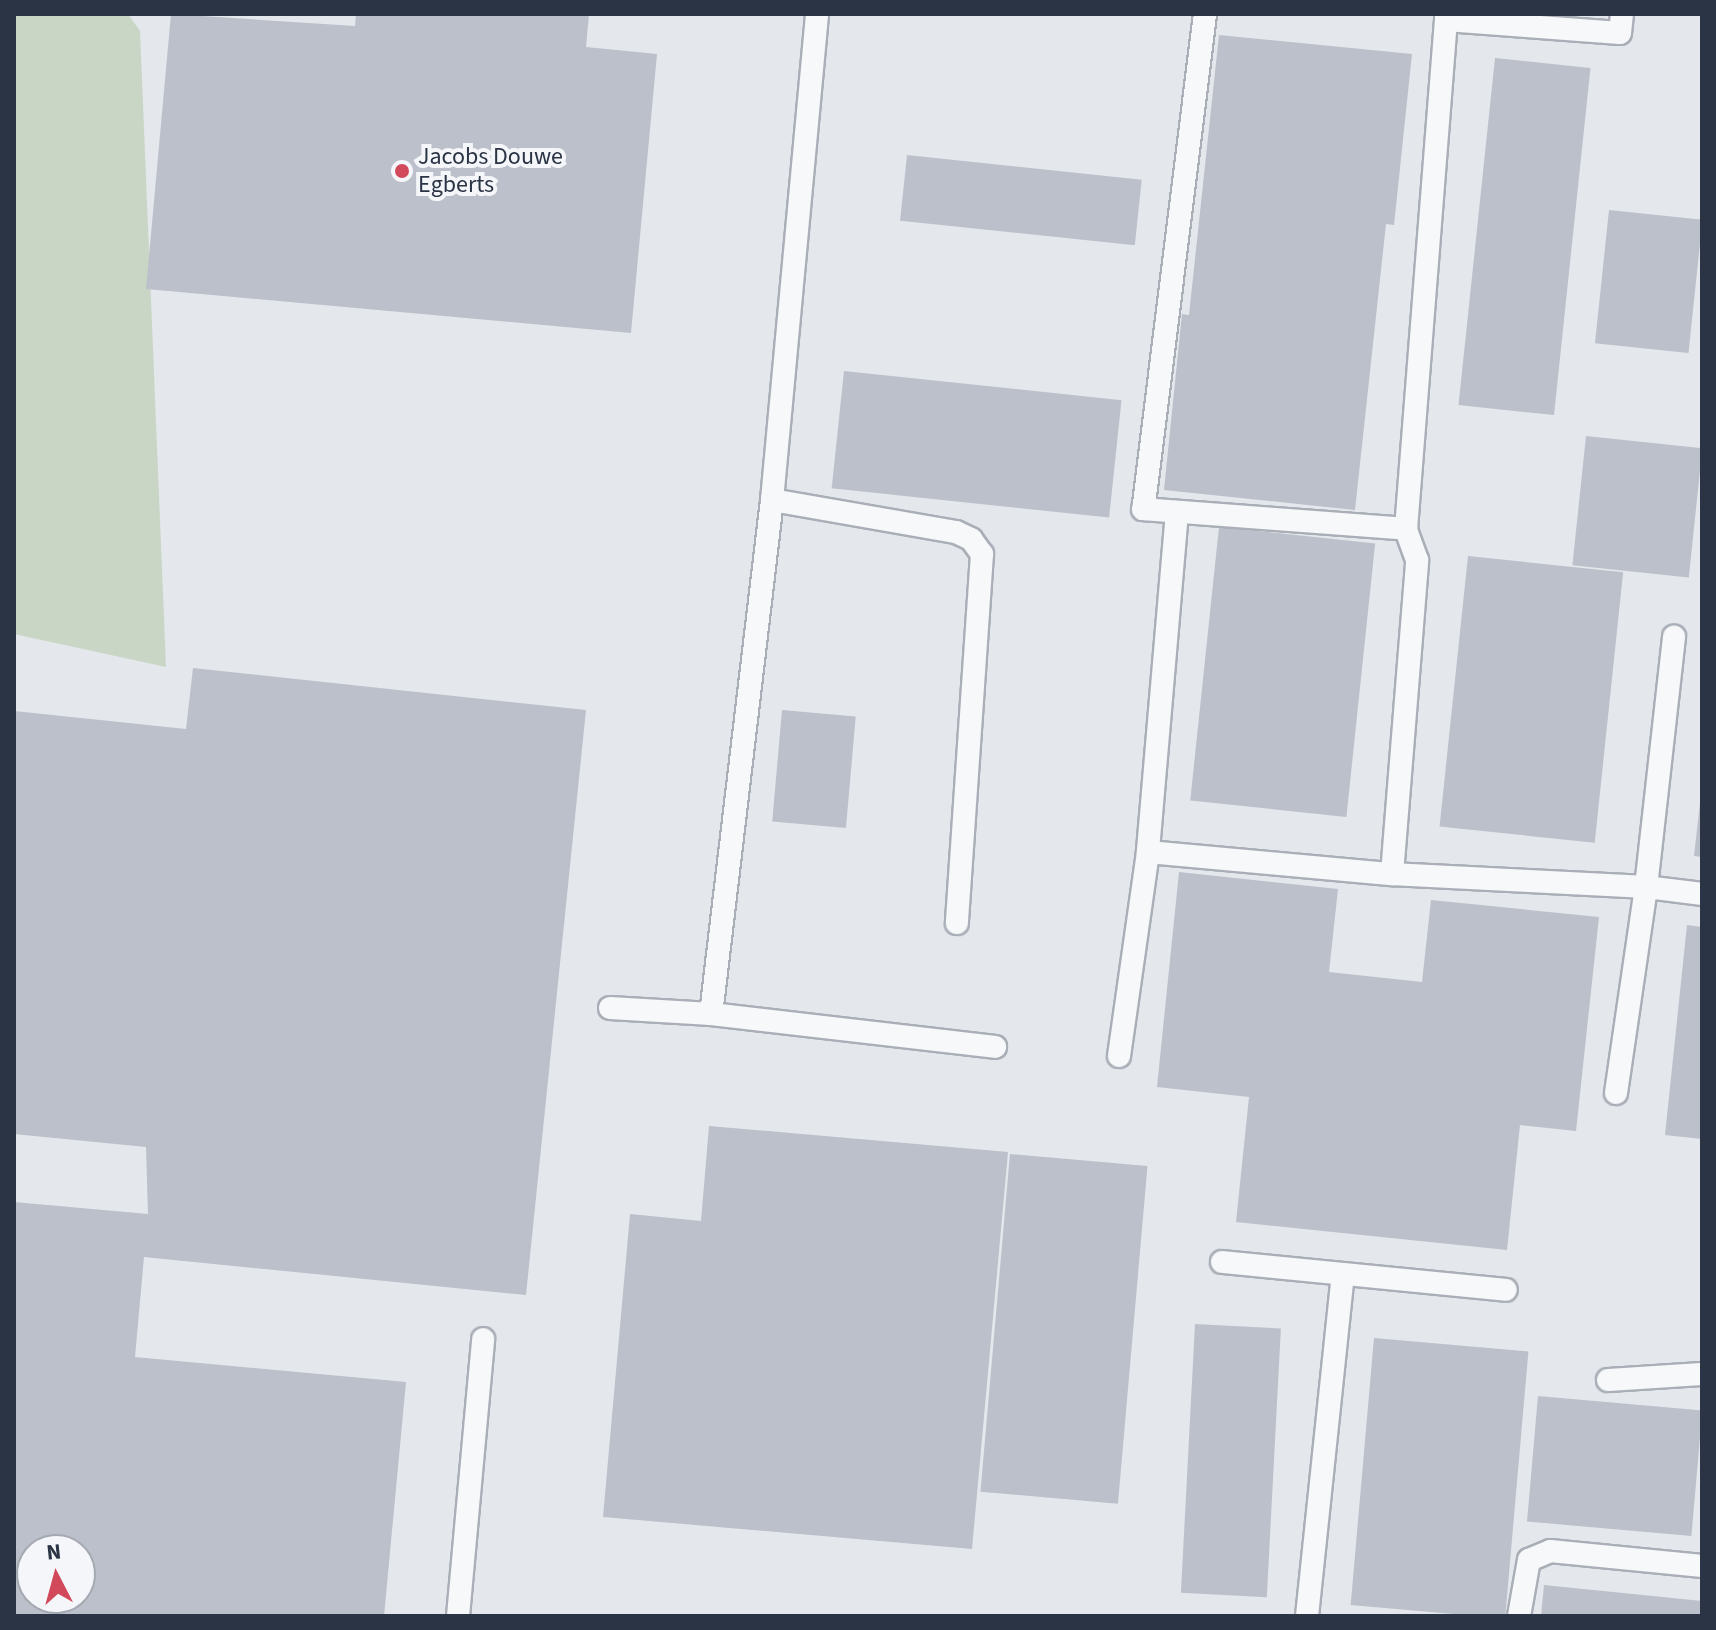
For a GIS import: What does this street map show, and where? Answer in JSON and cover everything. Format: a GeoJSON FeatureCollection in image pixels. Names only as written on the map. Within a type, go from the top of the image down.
{"type":"FeatureCollection","features":[{"type":"Feature","properties":{"kind":"lane"},"geometry":{"type":"LineString","coordinates":[[711,1014],[772,500],[817,14]]}},
{"type":"Feature","properties":{"kind":"lane"},"geometry":{"type":"LineString","coordinates":[[1205,14],[1143,509],[1406,529]]}},
{"type":"Feature","properties":{"kind":"lane"},"geometry":{"type":"LineString","coordinates":[[1392,874],[1417,560],[1406,529],[1446,17],[1620,33],[1622,14]]}},
{"type":"Feature","properties":{"kind":"lane"},"geometry":{"type":"LineString","coordinates":[[772,500],[956,532],[971,539],[982,554],[957,923]]}},
{"type":"Feature","properties":{"kind":"lane"},"geometry":{"type":"LineString","coordinates":[[1119,1056],[1148,852],[1177,512]]}},
{"type":"Feature","properties":{"kind":"lane"},"geometry":{"type":"LineString","coordinates":[[1616,1093],[1646,887],[1674,637]]}},
{"type":"Feature","properties":{"kind":"lane"},"geometry":{"type":"LineString","coordinates":[[1148,852],[1392,874],[1646,887],[1702,894]]}},
{"type":"Feature","properties":{"kind":"lane"},"geometry":{"type":"LineString","coordinates":[[610,1008],[711,1014],[995,1047]]}},
{"type":"Feature","properties":{"kind":"lane"},"geometry":{"type":"LineString","coordinates":[[1222,1262],[1506,1290]]}},
{"type":"Feature","properties":{"kind":"lane"},"geometry":{"type":"LineString","coordinates":[[1307,1616],[1343,1276]]}},
{"type":"Feature","properties":{"kind":"lane"},"geometry":{"type":"LineString","coordinates":[[458,1616],[483,1339]]}},
{"type":"Feature","properties":{"kind":"lane"},"geometry":{"type":"LineString","coordinates":[[1608,1380],[1702,1374]]}},
{"type":"Feature","properties":{"kind":"lane"},"geometry":{"type":"LineString","coordinates":[[1519,1616],[1529,1560],[1550,1551],[1702,1566]]}},
{"type":"Feature","properties":{"kind":"green space"},"geometry":{"type":"Polygon","coordinates":[[[14,14],[128,14],[140,31],[166,667],[14,634],[14,14]]]}},
{"type":"Feature","properties":{"kind":"building","name":"Jacobs Douwe Egberts"},"geometry":{"type":"Polygon","coordinates":[[[171,14],[355,26],[356,14],[589,14],[586,47],[657,54],[631,333],[146,289],[171,14]]]}},
{"type":"Feature","properties":{"kind":"building"},"geometry":{"type":"Polygon","coordinates":[[[1219,35],[1412,54],[1394,225],[1386,224],[1355,510],[1164,490],[1182,314],[1189,315],[1219,35]]]}},
{"type":"Feature","properties":{"kind":"building"},"geometry":{"type":"Polygon","coordinates":[[[1495,58],[1590,68],[1554,415],[1459,405],[1495,58]]]}},
{"type":"Feature","properties":{"kind":"building"},"geometry":{"type":"Polygon","coordinates":[[[907,155],[1142,180],[1135,245],[900,221],[907,155]]]}},
{"type":"Feature","properties":{"kind":"building"},"geometry":{"type":"Polygon","coordinates":[[[1609,210],[1702,220],[1688,353],[1595,343],[1609,210]]]}},
{"type":"Feature","properties":{"kind":"building"},"geometry":{"type":"Polygon","coordinates":[[[844,371],[1121,400],[1109,518],[832,488],[844,371]]]}},
{"type":"Feature","properties":{"kind":"building"},"geometry":{"type":"Polygon","coordinates":[[[1586,436],[1702,448],[1689,578],[1572,565],[1586,436]]]}},
{"type":"Feature","properties":{"kind":"building"},"geometry":{"type":"Polygon","coordinates":[[[1219,527],[1375,543],[1346,817],[1190,800],[1219,527]]]}},
{"type":"Feature","properties":{"kind":"building"},"geometry":{"type":"Polygon","coordinates":[[[1468,556],[1623,572],[1595,843],[1440,827],[1468,556]]]}},
{"type":"Feature","properties":{"kind":"building"},"geometry":{"type":"Polygon","coordinates":[[[193,668],[586,710],[526,1295],[144,1257],[135,1357],[406,1382],[384,1616],[14,1616],[14,1202],[148,1214],[146,1147],[14,1134],[14,711],[186,729],[193,668]]]}},
{"type":"Feature","properties":{"kind":"building"},"geometry":{"type":"Polygon","coordinates":[[[782,710],[856,716],[846,828],[772,822],[782,710]]]}},
{"type":"Feature","properties":{"kind":"building"},"geometry":{"type":"Polygon","coordinates":[[[1702,803],[1702,857],[1694,856],[1702,803]]]}},
{"type":"Feature","properties":{"kind":"building"},"geometry":{"type":"Polygon","coordinates":[[[1179,872],[1338,889],[1329,972],[1422,982],[1431,900],[1599,917],[1576,1131],[1520,1125],[1507,1250],[1236,1222],[1249,1097],[1157,1087],[1179,872]]]}},
{"type":"Feature","properties":{"kind":"building"},"geometry":{"type":"Polygon","coordinates":[[[1687,925],[1702,927],[1702,1139],[1665,1135],[1687,925]]]}},
{"type":"Feature","properties":{"kind":"building"},"geometry":{"type":"Polygon","coordinates":[[[709,1126],[1008,1152],[972,1549],[603,1517],[630,1214],[701,1221],[709,1126]]]}},
{"type":"Feature","properties":{"kind":"building"},"geometry":{"type":"Polygon","coordinates":[[[1010,1154],[1147,1166],[1118,1504],[980,1492],[1010,1154]]]}},
{"type":"Feature","properties":{"kind":"building"},"geometry":{"type":"Polygon","coordinates":[[[1195,1324],[1281,1329],[1267,1597],[1181,1593],[1195,1324]]]}},
{"type":"Feature","properties":{"kind":"building"},"geometry":{"type":"Polygon","coordinates":[[[1374,1338],[1528,1352],[1505,1616],[1351,1605],[1374,1338]]]}},
{"type":"Feature","properties":{"kind":"building"},"geometry":{"type":"Polygon","coordinates":[[[1538,1396],[1702,1410],[1691,1536],[1527,1522],[1538,1396]]]}},
{"type":"Feature","properties":{"kind":"building"},"geometry":{"type":"Polygon","coordinates":[[[1544,1585],[1702,1601],[1702,1616],[1541,1616],[1544,1585]]]}},
{"type":"Feature","properties":{"kind":"place","name":"Jacobs Douwe Egberts"},"geometry":{"type":"Point","coordinates":[402,171]}}]}
